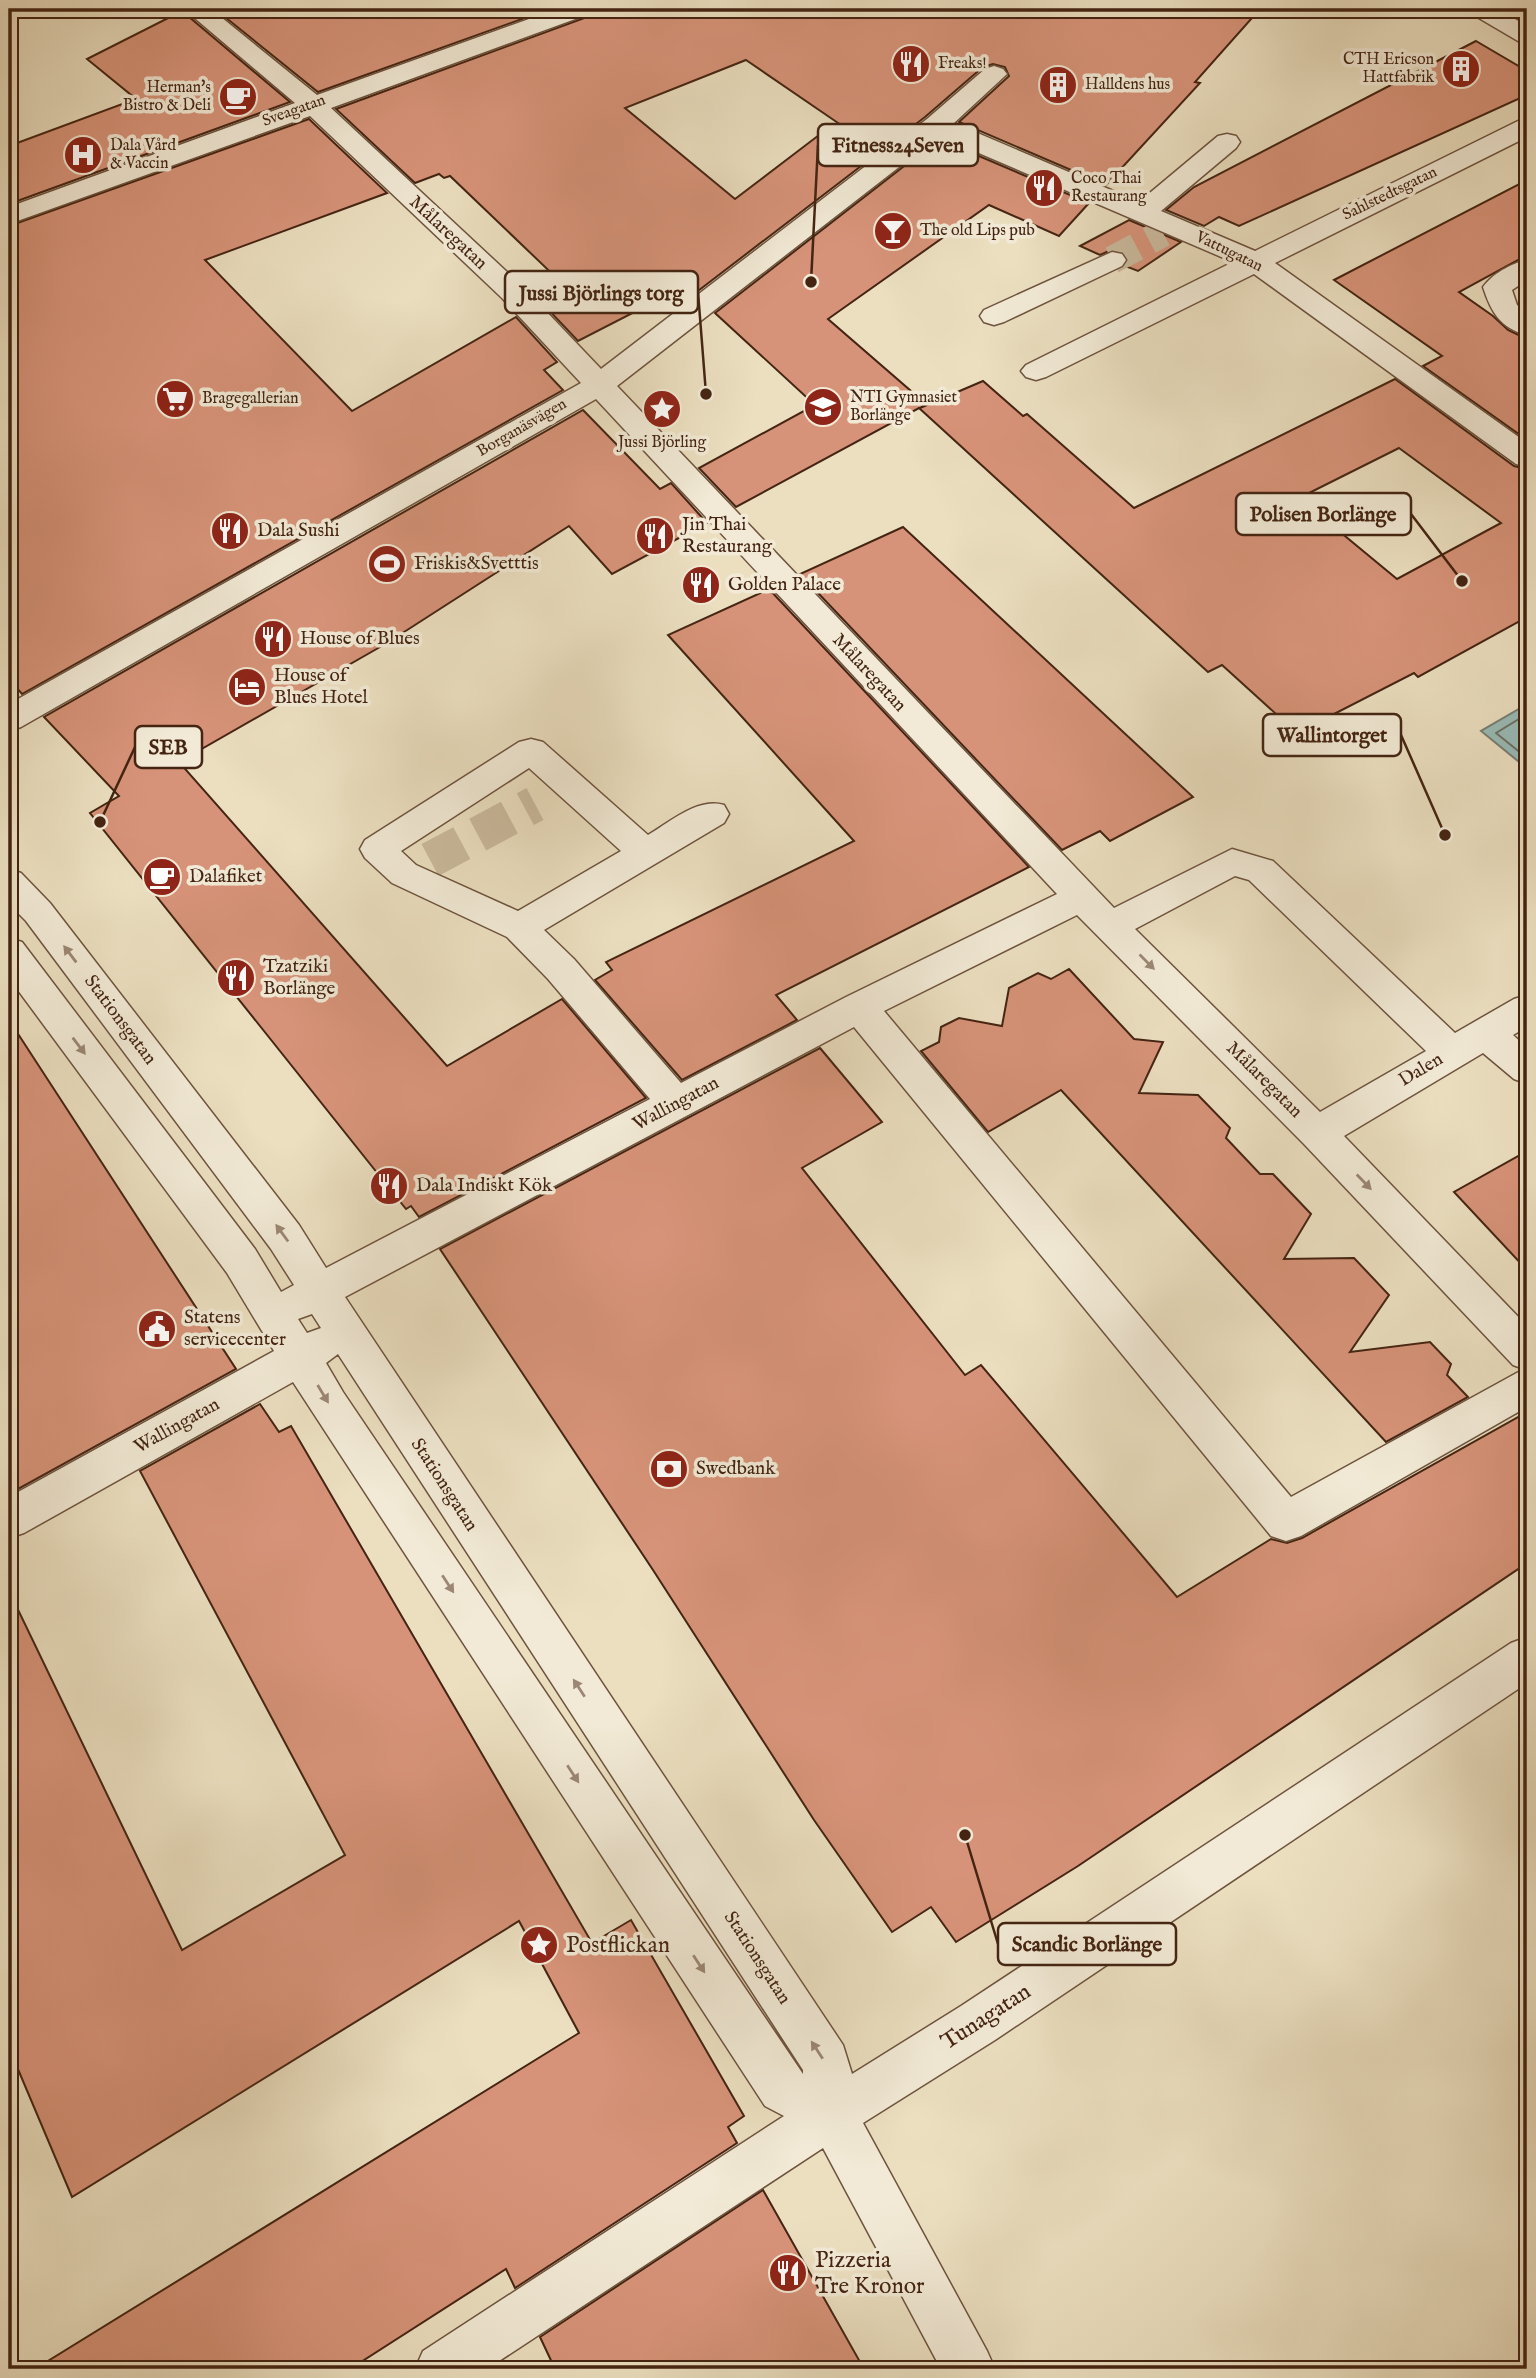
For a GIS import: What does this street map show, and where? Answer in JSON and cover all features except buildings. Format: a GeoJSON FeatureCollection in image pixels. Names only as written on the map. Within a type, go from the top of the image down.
{"type":"FeatureCollection","features":[{"type":"Feature","properties":{"kind":"street","name":"Målaregatan"},"geometry":{"type":"LineString","coordinates":[[196,9],[312,104],[512,292],[1081,897],[1317,1133],[1527,1353]]}},
{"type":"Feature","properties":{"kind":"street","name":"Sveagatan"},"geometry":{"type":"LineString","coordinates":[[9,216],[580,9]]}},
{"type":"Feature","properties":{"kind":"street"},"geometry":{"type":"LineString","coordinates":[[1481,9],[1527,36]]}},
{"type":"Feature","properties":{"kind":"street","name":"Borganäsvägen"},"geometry":{"type":"LineString","coordinates":[[9,719],[600,384],[936,125],[994,74]]}},
{"type":"Feature","properties":{"kind":"street","name":"Vattugatan"},"geometry":{"type":"LineString","coordinates":[[936,125],[1142,213],[1168,230],[1254,261],[1527,457]]}},
{"type":"Feature","properties":{"kind":"street","name":"Sahlstedtsgatan"},"geometry":{"type":"LineString","coordinates":[[1036,371],[1527,127]]}},
{"type":"Feature","properties":{"kind":"street"},"geometry":{"type":"LineString","coordinates":[[1142,213],[1227,142]]}},
{"type":"Feature","properties":{"kind":"street"},"geometry":{"type":"LineString","coordinates":[[994,316],[1112,260]]}},
{"type":"Feature","properties":{"kind":"street"},"geometry":{"type":"LineString","coordinates":[[1527,268],[1497,287],[1504,309],[1527,326]]}},
{"type":"Feature","properties":{"kind":"street"},"geometry":{"type":"LineString","coordinates":[[646,853],[531,751],[377,849],[417,867],[520,927],[561,969],[676,1104]]}},
{"type":"Feature","properties":{"kind":"street"},"geometry":{"type":"LineString","coordinates":[[520,927],[712,814]]}},
{"type":"Feature","properties":{"kind":"street"},"geometry":{"type":"LineString","coordinates":[[1111,925],[1232,862],[1261,870],[1451,1052]]}},
{"type":"Feature","properties":{"kind":"street","name":"Stationsgatan"},"geometry":{"type":"LineString","coordinates":[[9,882],[38,912],[285,1237],[345,1333],[826,2062],[832,2115],[969,2369]]}},
{"type":"Feature","properties":{"kind":"street","name":"Wallingatan"},"geometry":{"type":"LineString","coordinates":[[274,1315],[859,1007],[1081,897]]}},
{"type":"Feature","properties":{"kind":"street"},"geometry":{"type":"LineString","coordinates":[[9,952],[240,1261],[345,1429],[782,2089],[832,2115]]}},
{"type":"Feature","properties":{"kind":"street"},"geometry":{"type":"LineString","coordinates":[[859,1007],[1286,1522],[1527,1386]]}},
{"type":"Feature","properties":{"kind":"street","name":"Dalen"},"geometry":{"type":"LineString","coordinates":[[1317,1133],[1527,1009]]}},
{"type":"Feature","properties":{"kind":"street"},"geometry":{"type":"LineString","coordinates":[[1485,1033],[1527,1069]]}},
{"type":"Feature","properties":{"kind":"street","name":"Wallingatan"},"geometry":{"type":"LineString","coordinates":[[9,1519],[345,1333]]}},
{"type":"Feature","properties":{"kind":"street","name":"Tunagatan"},"geometry":{"type":"LineString","coordinates":[[441,2369],[978,2023],[1527,1658]]}},
{"type":"Feature","properties":{"kind":"water"},"geometry":{"type":"Polygon","coordinates":[[[1524,706],[1527,709],[1527,764],[1524,766],[1481,731],[1524,706]]]}},
{"type":"Feature","properties":{"kind":"tunnel"},"geometry":{"type":"LineString","coordinates":[[1112,260],[1163,233]]}},
{"type":"Feature","properties":{"kind":"tunnel"},"geometry":{"type":"LineString","coordinates":[[430,860],[535,804]]}},
{"type":"Feature","properties":{"kind":"place","name":"Freaks!"},"geometry":{"type":"Point","coordinates":[911,64]}},
{"type":"Feature","properties":{"kind":"place","name":"CTH Ericson Hattfabrik"},"geometry":{"type":"Point","coordinates":[1461,69]}},
{"type":"Feature","properties":{"kind":"place","name":"Halldens hus"},"geometry":{"type":"Point","coordinates":[1058,85]}},
{"type":"Feature","properties":{"kind":"place","name":"Herman's Bistro & Deli"},"geometry":{"type":"Point","coordinates":[238,97]}},
{"type":"Feature","properties":{"kind":"place","name":"Dala Vård & Vaccin"},"geometry":{"type":"Point","coordinates":[83,155]}},
{"type":"Feature","properties":{"kind":"place","name":"Coco Thai Restaurang"},"geometry":{"type":"Point","coordinates":[1044,188]}},
{"type":"Feature","properties":{"kind":"place","name":"The old Lips pub"},"geometry":{"type":"Point","coordinates":[893,231]}},
{"type":"Feature","properties":{"kind":"place","name":"Fitness24Seven"},"geometry":{"type":"Point","coordinates":[811,282]}},
{"type":"Feature","properties":{"kind":"place","name":"Jussi Björlings torg"},"geometry":{"type":"Point","coordinates":[706,394]}},
{"type":"Feature","properties":{"kind":"place","name":"Bragegallerian"},"geometry":{"type":"Point","coordinates":[175,399]}},
{"type":"Feature","properties":{"kind":"place","name":"NTI Gymnasiet Borlänge"},"geometry":{"type":"Point","coordinates":[823,407]}},
{"type":"Feature","properties":{"kind":"place","name":"Jussi Björling"},"geometry":{"type":"Point","coordinates":[662,409]}},
{"type":"Feature","properties":{"kind":"place","name":"Dala Sushi"},"geometry":{"type":"Point","coordinates":[230,531]}},
{"type":"Feature","properties":{"kind":"place","name":"Jin Thai Restaurang"},"geometry":{"type":"Point","coordinates":[655,536]}},
{"type":"Feature","properties":{"kind":"place","name":"Friskis&Svetttis"},"geometry":{"type":"Point","coordinates":[387,564]}},
{"type":"Feature","properties":{"kind":"place","name":"Polisen Borlänge"},"geometry":{"type":"Point","coordinates":[1462,581]}},
{"type":"Feature","properties":{"kind":"place","name":"Golden Palace"},"geometry":{"type":"Point","coordinates":[701,585]}},
{"type":"Feature","properties":{"kind":"place","name":"House of Blues"},"geometry":{"type":"Point","coordinates":[273,639]}},
{"type":"Feature","properties":{"kind":"place","name":"House of Blues Hotel"},"geometry":{"type":"Point","coordinates":[247,687]}},
{"type":"Feature","properties":{"kind":"place","name":"SEB"},"geometry":{"type":"Point","coordinates":[100,822]}},
{"type":"Feature","properties":{"kind":"place","name":"Wallintorget"},"geometry":{"type":"Point","coordinates":[1445,835]}},
{"type":"Feature","properties":{"kind":"place","name":"Dalafiket"},"geometry":{"type":"Point","coordinates":[162,877]}},
{"type":"Feature","properties":{"kind":"place","name":"Tzatziki Borlänge"},"geometry":{"type":"Point","coordinates":[236,978]}},
{"type":"Feature","properties":{"kind":"place","name":"Dala Indiskt Kök"},"geometry":{"type":"Point","coordinates":[389,1186]}},
{"type":"Feature","properties":{"kind":"place","name":"Statens servicecenter"},"geometry":{"type":"Point","coordinates":[157,1329]}},
{"type":"Feature","properties":{"kind":"place","name":"Swedbank"},"geometry":{"type":"Point","coordinates":[669,1469]}},
{"type":"Feature","properties":{"kind":"place","name":"Scandic Borlänge"},"geometry":{"type":"Point","coordinates":[965,1835]}},
{"type":"Feature","properties":{"kind":"place","name":"Postflickan"},"geometry":{"type":"Point","coordinates":[539,1945]}},
{"type":"Feature","properties":{"kind":"place","name":"Pizzeria Tre Kronor"},"geometry":{"type":"Point","coordinates":[788,2273]}}]}
